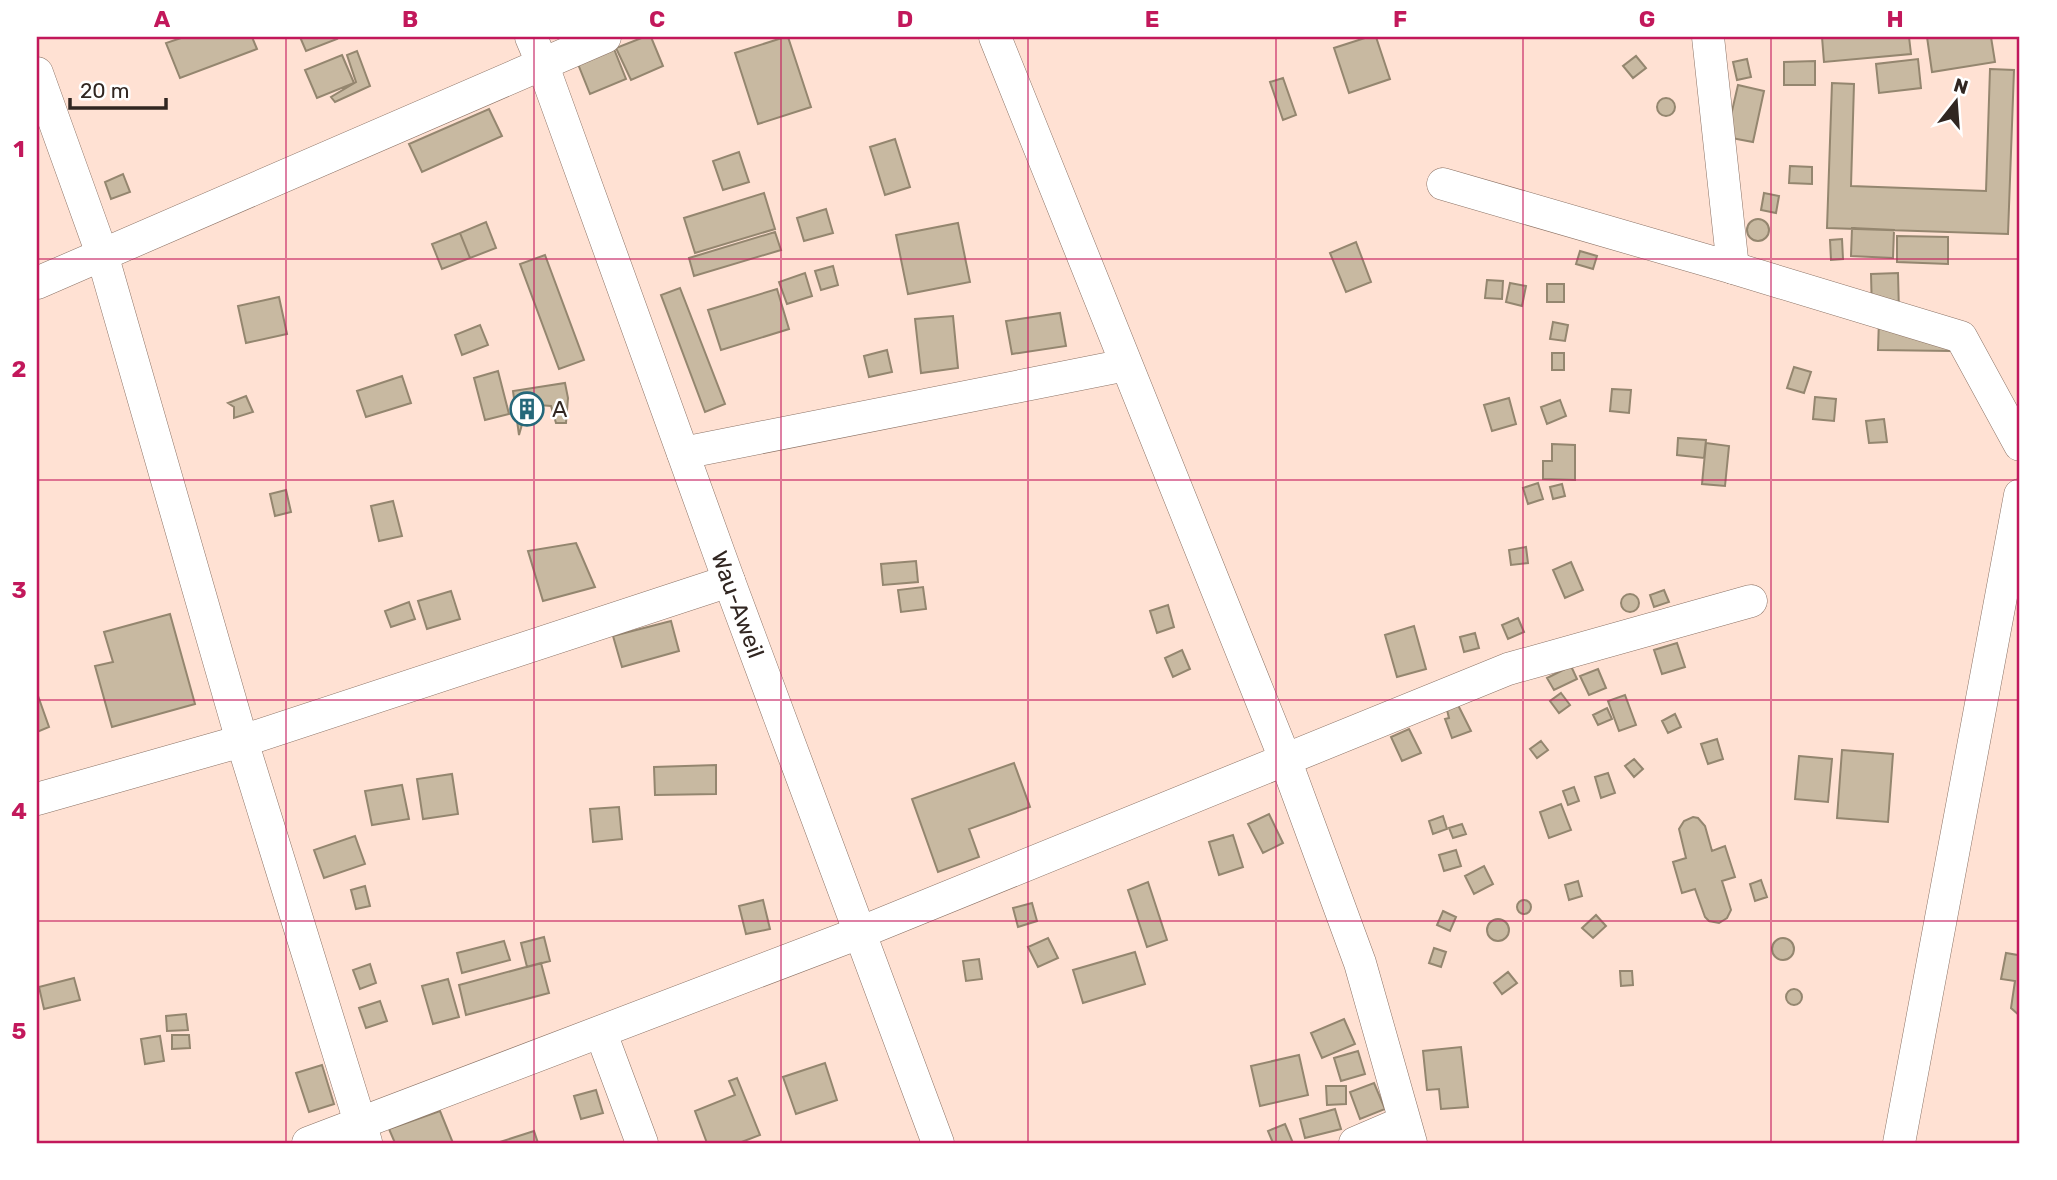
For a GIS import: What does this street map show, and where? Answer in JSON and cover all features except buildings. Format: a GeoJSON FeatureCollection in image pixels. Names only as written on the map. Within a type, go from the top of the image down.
{"type":"FeatureCollection","features":[{"type":"Feature","properties":{"kind":"street"},"geometry":{"type":"LineString","coordinates":[[37,283],[537,50],[605,37]]}},
{"type":"Feature","properties":{"kind":"street"},"geometry":{"type":"LineString","coordinates":[[995,37],[1284,759],[1360,962],[1408,1133],[1355,1143]]}},
{"type":"Feature","properties":{"kind":"street"},"geometry":{"type":"LineString","coordinates":[[1708,37],[1733,268]]}},
{"type":"Feature","properties":{"kind":"street","name":"Wau-Aweil"},"geometry":{"type":"LineString","coordinates":[[537,50],[729,581],[938,1143]]}},
{"type":"Feature","properties":{"kind":"street"},"geometry":{"type":"LineString","coordinates":[[37,73],[102,254],[242,741],[363,1134]]}},
{"type":"Feature","properties":{"kind":"street"},"geometry":{"type":"LineString","coordinates":[[1443,184],[1961,337],[2020,445]]}},
{"type":"Feature","properties":{"kind":"street"},"geometry":{"type":"LineString","coordinates":[[683,453],[1126,365]]}},
{"type":"Feature","properties":{"kind":"street"},"geometry":{"type":"LineString","coordinates":[[1899,1143],[2020,495]]}},
{"type":"Feature","properties":{"kind":"street"},"geometry":{"type":"LineString","coordinates":[[37,799],[242,741],[729,581]]}},
{"type":"Feature","properties":{"kind":"street"},"geometry":{"type":"LineString","coordinates":[[308,1143],[363,1134],[601,1033],[859,933],[1508,669],[1751,601]]}},
{"type":"Feature","properties":{"kind":"street"},"geometry":{"type":"LineString","coordinates":[[601,1033],[642,1143]]}},
{"type":"Feature","properties":{"kind":"place","name":"A"},"geometry":{"type":"Point","coordinates":[527,409]}}]}
